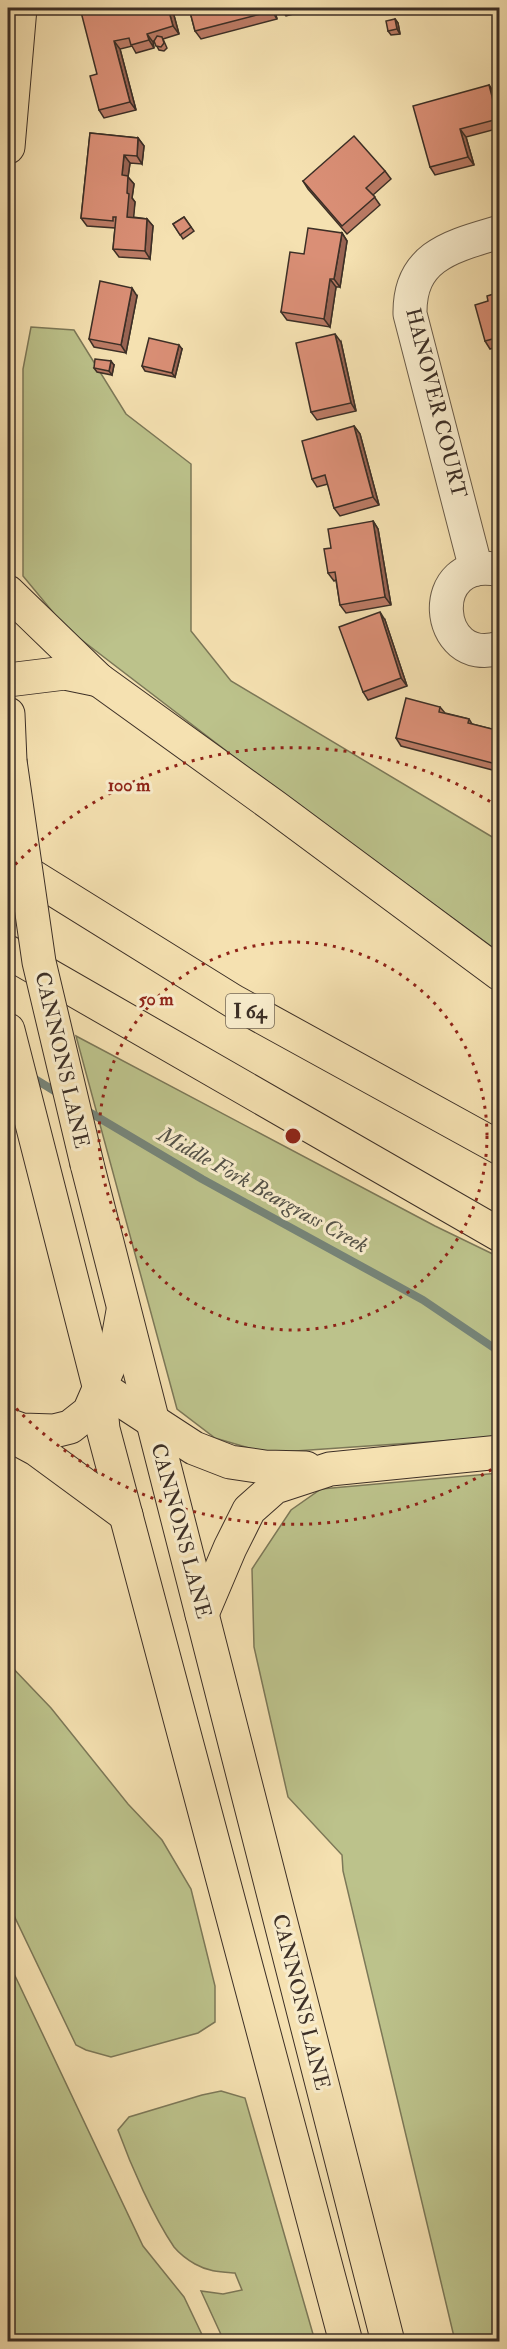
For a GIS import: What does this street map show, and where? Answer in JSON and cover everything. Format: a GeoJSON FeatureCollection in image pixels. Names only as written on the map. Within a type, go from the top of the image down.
{"type":"FeatureCollection","features":[{"type":"Feature","properties":{"kind":"main road"},"geometry":{"type":"LineString","coordinates":[[8,147],[20,8]]}},
{"type":"Feature","properties":{"kind":"main road"},"geometry":{"type":"LineString","coordinates":[[8,592],[99,680],[500,974]]}},
{"type":"Feature","properties":{"kind":"main road"},"geometry":{"type":"LineString","coordinates":[[8,680],[65,673],[99,680]]}},
{"type":"Feature","properties":{"kind":"main road","name":"CANNONS LANE"},"geometry":{"type":"LineString","coordinates":[[8,714],[9,759],[39,962],[123,1311],[388,2342]]}},
{"type":"Feature","properties":{"kind":"main road","name":"I 64"},"geometry":{"type":"LineString","coordinates":[[8,861],[233,1001],[500,1148]]}},
{"type":"Feature","properties":{"kind":"main road"},"geometry":{"type":"LineString","coordinates":[[8,952],[500,1235]]}},
{"type":"Feature","properties":{"kind":"main road","name":"CANNONS LANE"},"geometry":{"type":"LineString","coordinates":[[8,1030],[99,1386],[103,1429],[346,2342]]}},
{"type":"Feature","properties":{"kind":"main road"},"geometry":{"type":"LineString","coordinates":[[8,1425],[22,1430],[54,1431],[70,1427],[89,1412],[116,1350],[123,1311]]}},
{"type":"Feature","properties":{"kind":"main road"},"geometry":{"type":"LineString","coordinates":[[99,1386],[194,1448],[230,1462],[265,1467],[330,1469],[499,1452]]}},
{"type":"Feature","properties":{"kind":"main road"},"geometry":{"type":"LineString","coordinates":[[8,1434],[36,1449],[126,1515]]}},
{"type":"Feature","properties":{"kind":"main road"},"geometry":{"type":"LineString","coordinates":[[202,1614],[249,1510],[275,1487],[330,1469]]}},
{"type":"Feature","properties":{"kind":"main road"},"geometry":{"type":"LineString","coordinates":[[266,2046],[309,2034]]}},
{"type":"Feature","properties":{"kind":"street","name":"HANOVER COURT"},"geometry":{"type":"LineString","coordinates":[[500,232],[455,245],[436,255],[422,269],[414,283],[410,298],[410,314],[488,570],[463,575],[453,585],[447,598],[445,612],[456,638],[468,646],[482,651],[500,648]]}},
{"type":"Feature","properties":{"kind":"green space"},"geometry":{"type":"Polygon","coordinates":[[[31,327],[74,330],[126,414],[191,464],[191,631],[231,681],[499,841],[499,952],[259,776],[66,628],[23,576],[23,369],[31,327]]]}},
{"type":"Feature","properties":{"kind":"green space"},"geometry":{"type":"Polygon","coordinates":[[[76,1036],[435,1226],[499,1257],[499,1437],[266,1453],[215,1438],[177,1409],[76,1036]]]}},
{"type":"Feature","properties":{"kind":"green space"},"geometry":{"type":"Polygon","coordinates":[[[499,1473],[499,2341],[455,2341],[343,1871],[342,1855],[288,1797],[254,1647],[252,1569],[291,1510],[321,1489],[499,1473]]]}},
{"type":"Feature","properties":{"kind":"green space"},"geometry":{"type":"Polygon","coordinates":[[[8,1663],[51,1708],[128,1804],[162,1840],[191,1889],[215,1986],[215,2022],[198,2033],[111,2057],[76,2045],[8,1903],[8,1663]]]}},
{"type":"Feature","properties":{"kind":"green space"},"geometry":{"type":"Polygon","coordinates":[[[8,1961],[143,2246],[184,2297],[205,2341],[8,2341],[8,1961]]]}},
{"type":"Feature","properties":{"kind":"green space"},"geometry":{"type":"Polygon","coordinates":[[[221,2091],[245,2098],[315,2341],[224,2341],[201,2291],[223,2294],[242,2290],[235,2273],[205,2269],[178,2252],[150,2206],[123,2144],[118,2130],[129,2117],[221,2091]]]}},
{"type":"Feature","properties":{"kind":"building"},"geometry":{"type":"Polygon","coordinates":[[[93,8],[168,8],[173,26],[147,34],[149,40],[131,45],[129,38],[114,41],[130,102],[99,110],[90,76],[97,74],[81,12],[93,8]]]}},
{"type":"Feature","properties":{"kind":"building"},"geometry":{"type":"Polygon","coordinates":[[[189,8],[271,8],[272,11],[195,31],[189,8]]]}},
{"type":"Feature","properties":{"kind":"building"},"geometry":{"type":"Polygon","coordinates":[[[395,19],[397,29],[388,31],[386,21],[395,19]]]}},
{"type":"Feature","properties":{"kind":"building"},"geometry":{"type":"Polygon","coordinates":[[[157,36],[162,37],[164,43],[161,47],[156,46],[154,41],[157,36]]]}},
{"type":"Feature","properties":{"kind":"building"},"geometry":{"type":"Polygon","coordinates":[[[489,85],[498,119],[460,129],[468,157],[430,167],[413,106],[489,85]]]}},
{"type":"Feature","properties":{"kind":"building"},"geometry":{"type":"Polygon","coordinates":[[[90,133],[138,138],[137,156],[124,155],[122,175],[128,176],[127,217],[147,219],[145,251],[113,249],[116,217],[113,217],[113,221],[81,218],[90,133]]]}},
{"type":"Feature","properties":{"kind":"building"},"geometry":{"type":"Polygon","coordinates":[[[354,136],[385,171],[366,188],[375,197],[342,226],[303,181],[354,136]]]}},
{"type":"Feature","properties":{"kind":"building"},"geometry":{"type":"Polygon","coordinates":[[[184,217],[191,227],[180,235],[173,224],[184,217]]]}},
{"type":"Feature","properties":{"kind":"building"},"geometry":{"type":"Polygon","coordinates":[[[308,228],[342,233],[334,279],[330,279],[324,319],[281,312],[290,252],[304,254],[308,228]]]}},
{"type":"Feature","properties":{"kind":"building"},"geometry":{"type":"Polygon","coordinates":[[[100,281],[132,288],[121,345],[89,339],[100,281]]]}},
{"type":"Feature","properties":{"kind":"building"},"geometry":{"type":"Polygon","coordinates":[[[500,292],[500,337],[485,341],[475,305],[488,301],[487,296],[500,292]]]}},
{"type":"Feature","properties":{"kind":"building"},"geometry":{"type":"Polygon","coordinates":[[[335,334],[351,403],[311,412],[296,343],[335,334]]]}},
{"type":"Feature","properties":{"kind":"building"},"geometry":{"type":"Polygon","coordinates":[[[149,338],[179,345],[172,373],[142,366],[149,338]]]}},
{"type":"Feature","properties":{"kind":"building"},"geometry":{"type":"Polygon","coordinates":[[[95,359],[111,361],[109,371],[94,368],[95,359]]]}},
{"type":"Feature","properties":{"kind":"building"},"geometry":{"type":"Polygon","coordinates":[[[354,426],[373,497],[334,508],[325,475],[312,479],[302,441],[354,426]]]}},
{"type":"Feature","properties":{"kind":"building"},"geometry":{"type":"Polygon","coordinates":[[[373,521],[385,597],[340,605],[335,572],[328,573],[324,549],[331,548],[328,529],[373,521]]]}},
{"type":"Feature","properties":{"kind":"building"},"geometry":{"type":"Polygon","coordinates":[[[380,612],[401,678],[363,692],[339,627],[380,612]]]}},
{"type":"Feature","properties":{"kind":"building"},"geometry":{"type":"Polygon","coordinates":[[[406,698],[440,707],[439,712],[469,719],[468,723],[500,731],[500,765],[396,738],[406,698]]]}},
{"type":"Feature","properties":{"kind":"waterway","name":"Middle Fork Beargrass Creek"},"geometry":{"type":"LineString","coordinates":[[30,1076],[61,1095]]}},
{"type":"Feature","properties":{"kind":"waterway","name":"Middle Fork Beargrass Creek"},"geometry":{"type":"LineString","coordinates":[[84,1109],[202,1179],[423,1300],[500,1352]]}}]}
